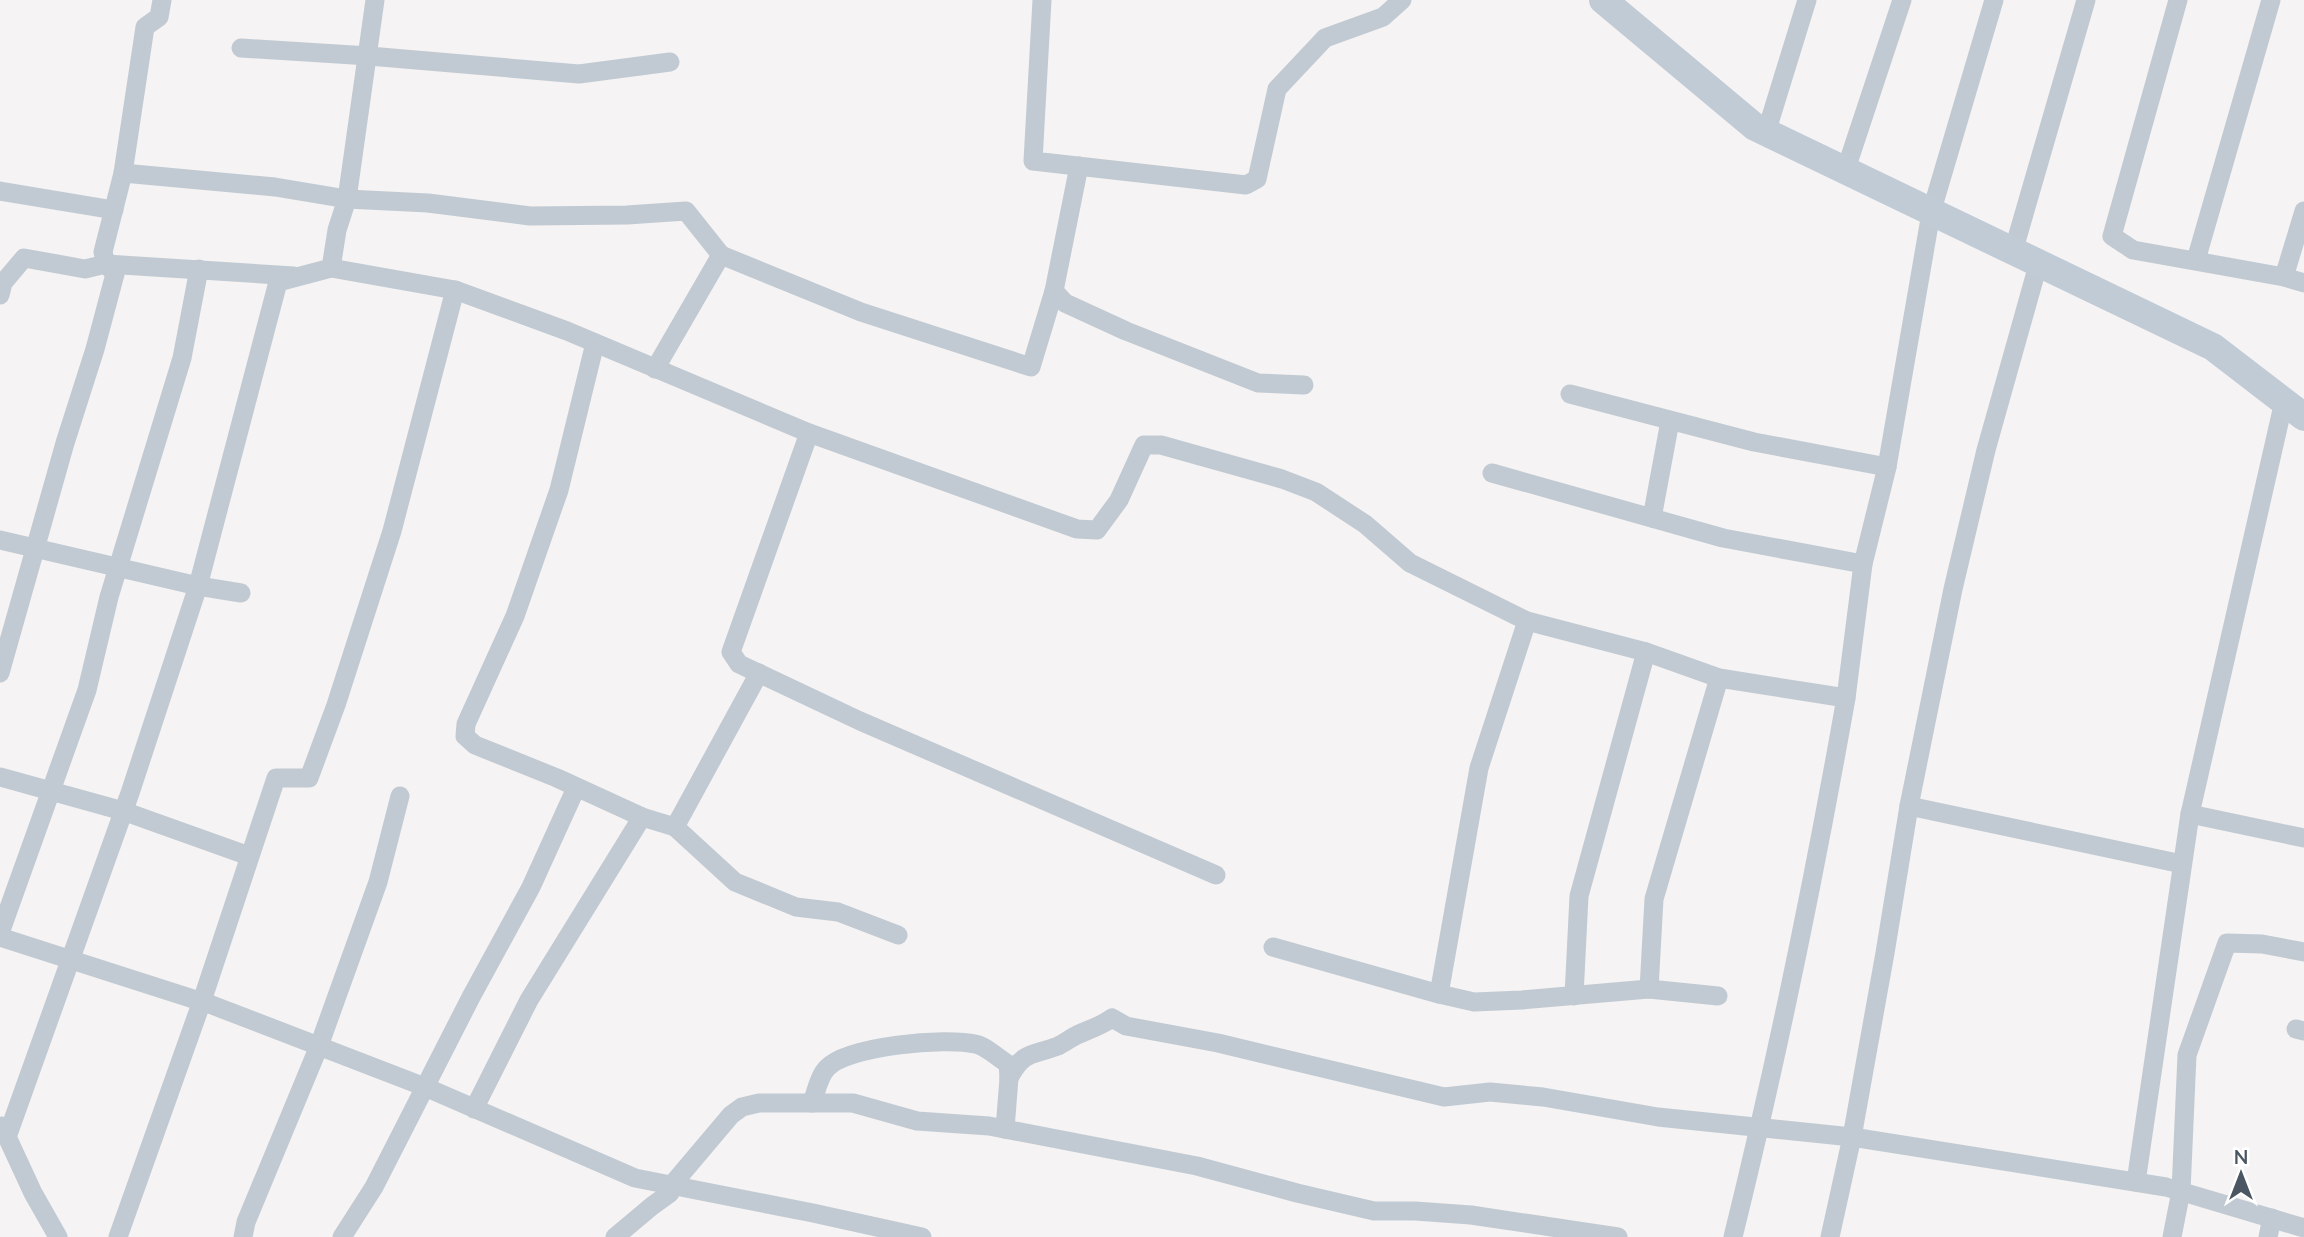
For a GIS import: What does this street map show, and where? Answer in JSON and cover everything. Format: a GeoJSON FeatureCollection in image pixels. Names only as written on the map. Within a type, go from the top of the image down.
{"type":"FeatureCollection","features":[{"type":"Feature","properties":{"kind":"street"},"geometry":{"type":"LineString","coordinates":[[0,673],[115,274],[106,264],[103,252],[123,173],[145,27],[159,17],[162,0]]}},
{"type":"Feature","properties":{"kind":"street"},"geometry":{"type":"LineString","coordinates":[[331,268],[337,230],[347,199],[375,0]]}},
{"type":"Feature","properties":{"kind":"street"},"geometry":{"type":"LineString","coordinates":[[1042,0],[1033,161],[1246,184],[1257,179],[1277,89],[1325,38],[1383,17],[1402,0]]}},
{"type":"Feature","properties":{"kind":"street"},"geometry":{"type":"LineString","coordinates":[[1766,133],[1807,0]]}},
{"type":"Feature","properties":{"kind":"street"},"geometry":{"type":"LineString","coordinates":[[1845,172],[1902,0]]}},
{"type":"Feature","properties":{"kind":"street"},"geometry":{"type":"LineString","coordinates":[[1733,1237],[1760,1128],[1819,854],[1846,698],[1863,564],[1887,467],[1931,213],[1994,0]]}},
{"type":"Feature","properties":{"kind":"street"},"geometry":{"type":"LineString","coordinates":[[2013,252],[2086,0]]}},
{"type":"Feature","properties":{"kind":"street"},"geometry":{"type":"LineString","coordinates":[[2178,0],[2112,236],[2133,250],[2196,260],[2304,283]]}},
{"type":"Feature","properties":{"kind":"street"},"geometry":{"type":"LineString","coordinates":[[2196,260],[2271,0]]}},
{"type":"Feature","properties":{"kind":"street"},"geometry":{"type":"LineString","coordinates":[[1607,1],[1755,127],[2213,347],[2294,409],[2190,814],[2136,1182]]}},
{"type":"Feature","properties":{"kind":"street"},"geometry":{"type":"LineString","coordinates":[[241,48],[579,74],[670,62]]}},
{"type":"Feature","properties":{"kind":"street"},"geometry":{"type":"LineString","coordinates":[[123,173],[275,187],[347,199],[428,203],[530,216],[627,215],[686,211],[721,255],[861,312],[1031,367],[1054,291],[1079,166]]}},
{"type":"Feature","properties":{"kind":"street"},"geometry":{"type":"LineString","coordinates":[[0,191],[114,210]]}},
{"type":"Feature","properties":{"kind":"street"},"geometry":{"type":"LineString","coordinates":[[2284,277],[2304,211]]}},
{"type":"Feature","properties":{"kind":"street"},"geometry":{"type":"LineString","coordinates":[[655,369],[721,255]]}},
{"type":"Feature","properties":{"kind":"street"},"geometry":{"type":"LineString","coordinates":[[0,296],[3,282],[24,258],[85,269],[106,264],[298,276]]}},
{"type":"Feature","properties":{"kind":"street"},"geometry":{"type":"LineString","coordinates":[[1830,1237],[1852,1137],[1909,806],[1953,589],[1986,450],[2038,265]]}},
{"type":"Feature","properties":{"kind":"street"},"geometry":{"type":"LineString","coordinates":[[58,1237],[33,1194],[4,1129],[70,959],[123,811],[198,586],[278,282],[331,268],[455,290],[567,331],[809,433],[1077,528],[1097,530],[1119,500],[1144,445],[1160,445],[1282,479],[1316,492],[1365,524],[1410,564],[1527,621],[1646,652],[1719,678],[1846,698]]}},
{"type":"Feature","properties":{"kind":"street"},"geometry":{"type":"LineString","coordinates":[[199,270],[182,358],[109,597],[87,690],[0,935],[202,1002],[319,1046],[425,1087],[635,1178],[922,1237]]}},
{"type":"Feature","properties":{"kind":"street"},"geometry":{"type":"LineString","coordinates":[[118,1237],[202,1002],[276,778],[309,778],[336,705],[392,531],[455,290]]}},
{"type":"Feature","properties":{"kind":"street"},"geometry":{"type":"LineString","coordinates":[[1054,291],[1065,303],[1126,331],[1258,383],[1304,385]]}},
{"type":"Feature","properties":{"kind":"street"},"geometry":{"type":"LineString","coordinates":[[595,343],[559,490],[515,616],[466,724],[465,736],[475,745],[642,817],[676,827],[736,882],[796,908],[838,912],[898,935]]}},
{"type":"Feature","properties":{"kind":"street"},"geometry":{"type":"LineString","coordinates":[[1570,394],[1754,442],[1887,467]]}},
{"type":"Feature","properties":{"kind":"street"},"geometry":{"type":"LineString","coordinates":[[1652,519],[1670,421]]}},
{"type":"Feature","properties":{"kind":"street"},"geometry":{"type":"LineString","coordinates":[[809,433],[730,652],[739,664],[860,721],[1216,875]]}},
{"type":"Feature","properties":{"kind":"street"},"geometry":{"type":"LineString","coordinates":[[1492,473],[1584,497],[1652,519],[1749,543],[1863,564]]}},
{"type":"Feature","properties":{"kind":"street"},"geometry":{"type":"LineString","coordinates":[[0,540],[198,586],[241,593]]}},
{"type":"Feature","properties":{"kind":"street"},"geometry":{"type":"LineString","coordinates":[[1439,994],[1479,768],[1527,621]]}},
{"type":"Feature","properties":{"kind":"street"},"geometry":{"type":"LineString","coordinates":[[1574,996],[1579,896],[1646,652]]}},
{"type":"Feature","properties":{"kind":"street"},"geometry":{"type":"LineString","coordinates":[[676,827],[758,673]]}},
{"type":"Feature","properties":{"kind":"street"},"geometry":{"type":"LineString","coordinates":[[1649,989],[1654,899],[1719,678]]}},
{"type":"Feature","properties":{"kind":"street"},"geometry":{"type":"LineString","coordinates":[[0,777],[123,811],[249,856]]}},
{"type":"Feature","properties":{"kind":"street"},"geometry":{"type":"LineString","coordinates":[[342,1237],[374,1187],[471,997],[531,887],[576,788]]}},
{"type":"Feature","properties":{"kind":"street"},"geometry":{"type":"LineString","coordinates":[[243,1237],[246,1222],[319,1046],[378,882],[400,796]]}},
{"type":"Feature","properties":{"kind":"street"},"geometry":{"type":"LineString","coordinates":[[1909,806],[2182,864]]}},
{"type":"Feature","properties":{"kind":"street"},"geometry":{"type":"LineString","coordinates":[[2190,814],[2304,838]]}},
{"type":"Feature","properties":{"kind":"street"},"geometry":{"type":"LineString","coordinates":[[474,1109],[529,1000],[642,817]]}},
{"type":"Feature","properties":{"kind":"street"},"geometry":{"type":"LineString","coordinates":[[2172,1237],[2181,1191],[2187,1055],[2227,943],[2262,944],[2304,952]]}},
{"type":"Feature","properties":{"kind":"street"},"geometry":{"type":"LineString","coordinates":[[1273,947],[1474,1002],[1649,989],[1718,996]]}},
{"type":"Feature","properties":{"kind":"street"},"geometry":{"type":"LineString","coordinates":[[1009,1078],[1018,1062],[1033,1052],[1058,1046],[1100,1027],[1112,1018],[1126,1026],[1219,1043],[1444,1097],[1490,1092],[1543,1097],[1658,1117],[1852,1137],[2181,1191],[2270,1227],[2304,1228]]}},
{"type":"Feature","properties":{"kind":"street"},"geometry":{"type":"LineString","coordinates":[[812,1103],[827,1067],[853,1054],[885,1046],[926,1042],[977,1044],[1008,1064],[1005,1129]]}},
{"type":"Feature","properties":{"kind":"street"},"geometry":{"type":"LineString","coordinates":[[615,1237],[670,1194],[671,1186],[731,1115],[742,1107],[758,1103],[853,1103],[917,1121],[1005,1129],[1197,1166],[1297,1194],[1374,1210],[1471,1214],[1618,1237]]}}]}
